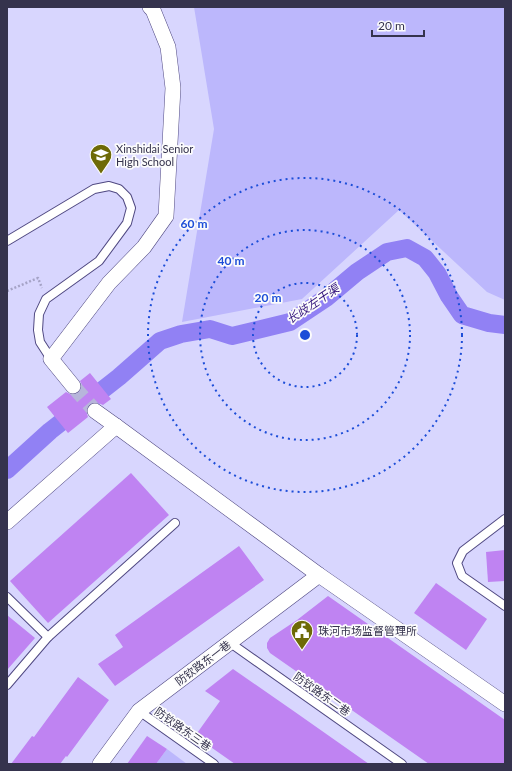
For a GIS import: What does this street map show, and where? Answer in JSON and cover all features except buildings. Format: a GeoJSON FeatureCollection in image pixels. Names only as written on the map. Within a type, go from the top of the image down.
{"type":"FeatureCollection","features":[{"type":"Feature","properties":{"kind":"street"},"geometry":{"type":"LineString","coordinates":[[74,386],[51,359],[109,283],[144,247],[166,216],[173,88],[168,47],[153,10],[150,7]]}},
{"type":"Feature","properties":{"kind":"street"},"geometry":{"type":"LineString","coordinates":[[95,411],[319,574],[505,704]]}},
{"type":"Feature","properties":{"kind":"street"},"geometry":{"type":"LineString","coordinates":[[7,522],[116,426]]}},
{"type":"Feature","properties":{"kind":"street","name":"防钦路东一巷"},"geometry":{"type":"LineString","coordinates":[[100,764],[139,711],[319,574]]}},
{"type":"Feature","properties":{"kind":"lane"},"geometry":{"type":"LineString","coordinates":[[7,241],[94,189],[109,186],[119,189],[127,196],[131,208],[127,223],[99,261],[46,299],[39,314],[38,330],[40,342],[51,359]]}},
{"type":"Feature","properties":{"kind":"lane"},"geometry":{"type":"LineString","coordinates":[[505,519],[462,551],[457,563],[462,576],[505,606]]}},
{"type":"Feature","properties":{"kind":"lane"},"geometry":{"type":"LineString","coordinates":[[7,685],[48,637],[175,523]]}},
{"type":"Feature","properties":{"kind":"lane"},"geometry":{"type":"LineString","coordinates":[[7,597],[48,637]]}},
{"type":"Feature","properties":{"kind":"lane","name":"防钦路东二巷"},"geometry":{"type":"LineString","coordinates":[[229,642],[402,764]]}},
{"type":"Feature","properties":{"kind":"lane","name":"防钦路东三巷"},"geometry":{"type":"LineString","coordinates":[[139,711],[214,764]]}},
{"type":"Feature","properties":{"kind":"path"},"geometry":{"type":"LineString","coordinates":[[7,292],[38,278],[46,299]]}},
{"type":"Feature","properties":{"kind":"shaded area"},"geometry":{"type":"Polygon","coordinates":[[[194,7],[505,7],[505,300],[487,292],[399,210],[302,299],[182,322],[214,129],[194,7]]]}},
{"type":"Feature","properties":{"kind":"shaded area"},"geometry":{"type":"Polygon","coordinates":[[[167,749],[187,764],[156,764],[167,749]]]}},
{"type":"Feature","properties":{"kind":"waterway","name":"长歧左干渠"},"geometry":{"type":"LineString","coordinates":[[7,470],[50,431],[119,377],[160,341],[181,334],[210,329],[232,336],[290,322],[326,298],[357,272],[387,252],[407,248],[425,258],[437,273],[449,296],[462,315],[489,323],[505,325]]}},
{"type":"Feature","properties":{"kind":"tunnel"},"geometry":{"type":"LineString","coordinates":[[73,386],[95,411]]}},
{"type":"Feature","properties":{"kind":"place","name":"Xinshidai Senior High School"},"geometry":{"type":"Point","coordinates":[101,174]}},
{"type":"Feature","properties":{"kind":"place","name":"珠河市场监督管理所"},"geometry":{"type":"Point","coordinates":[302,650]}}]}
